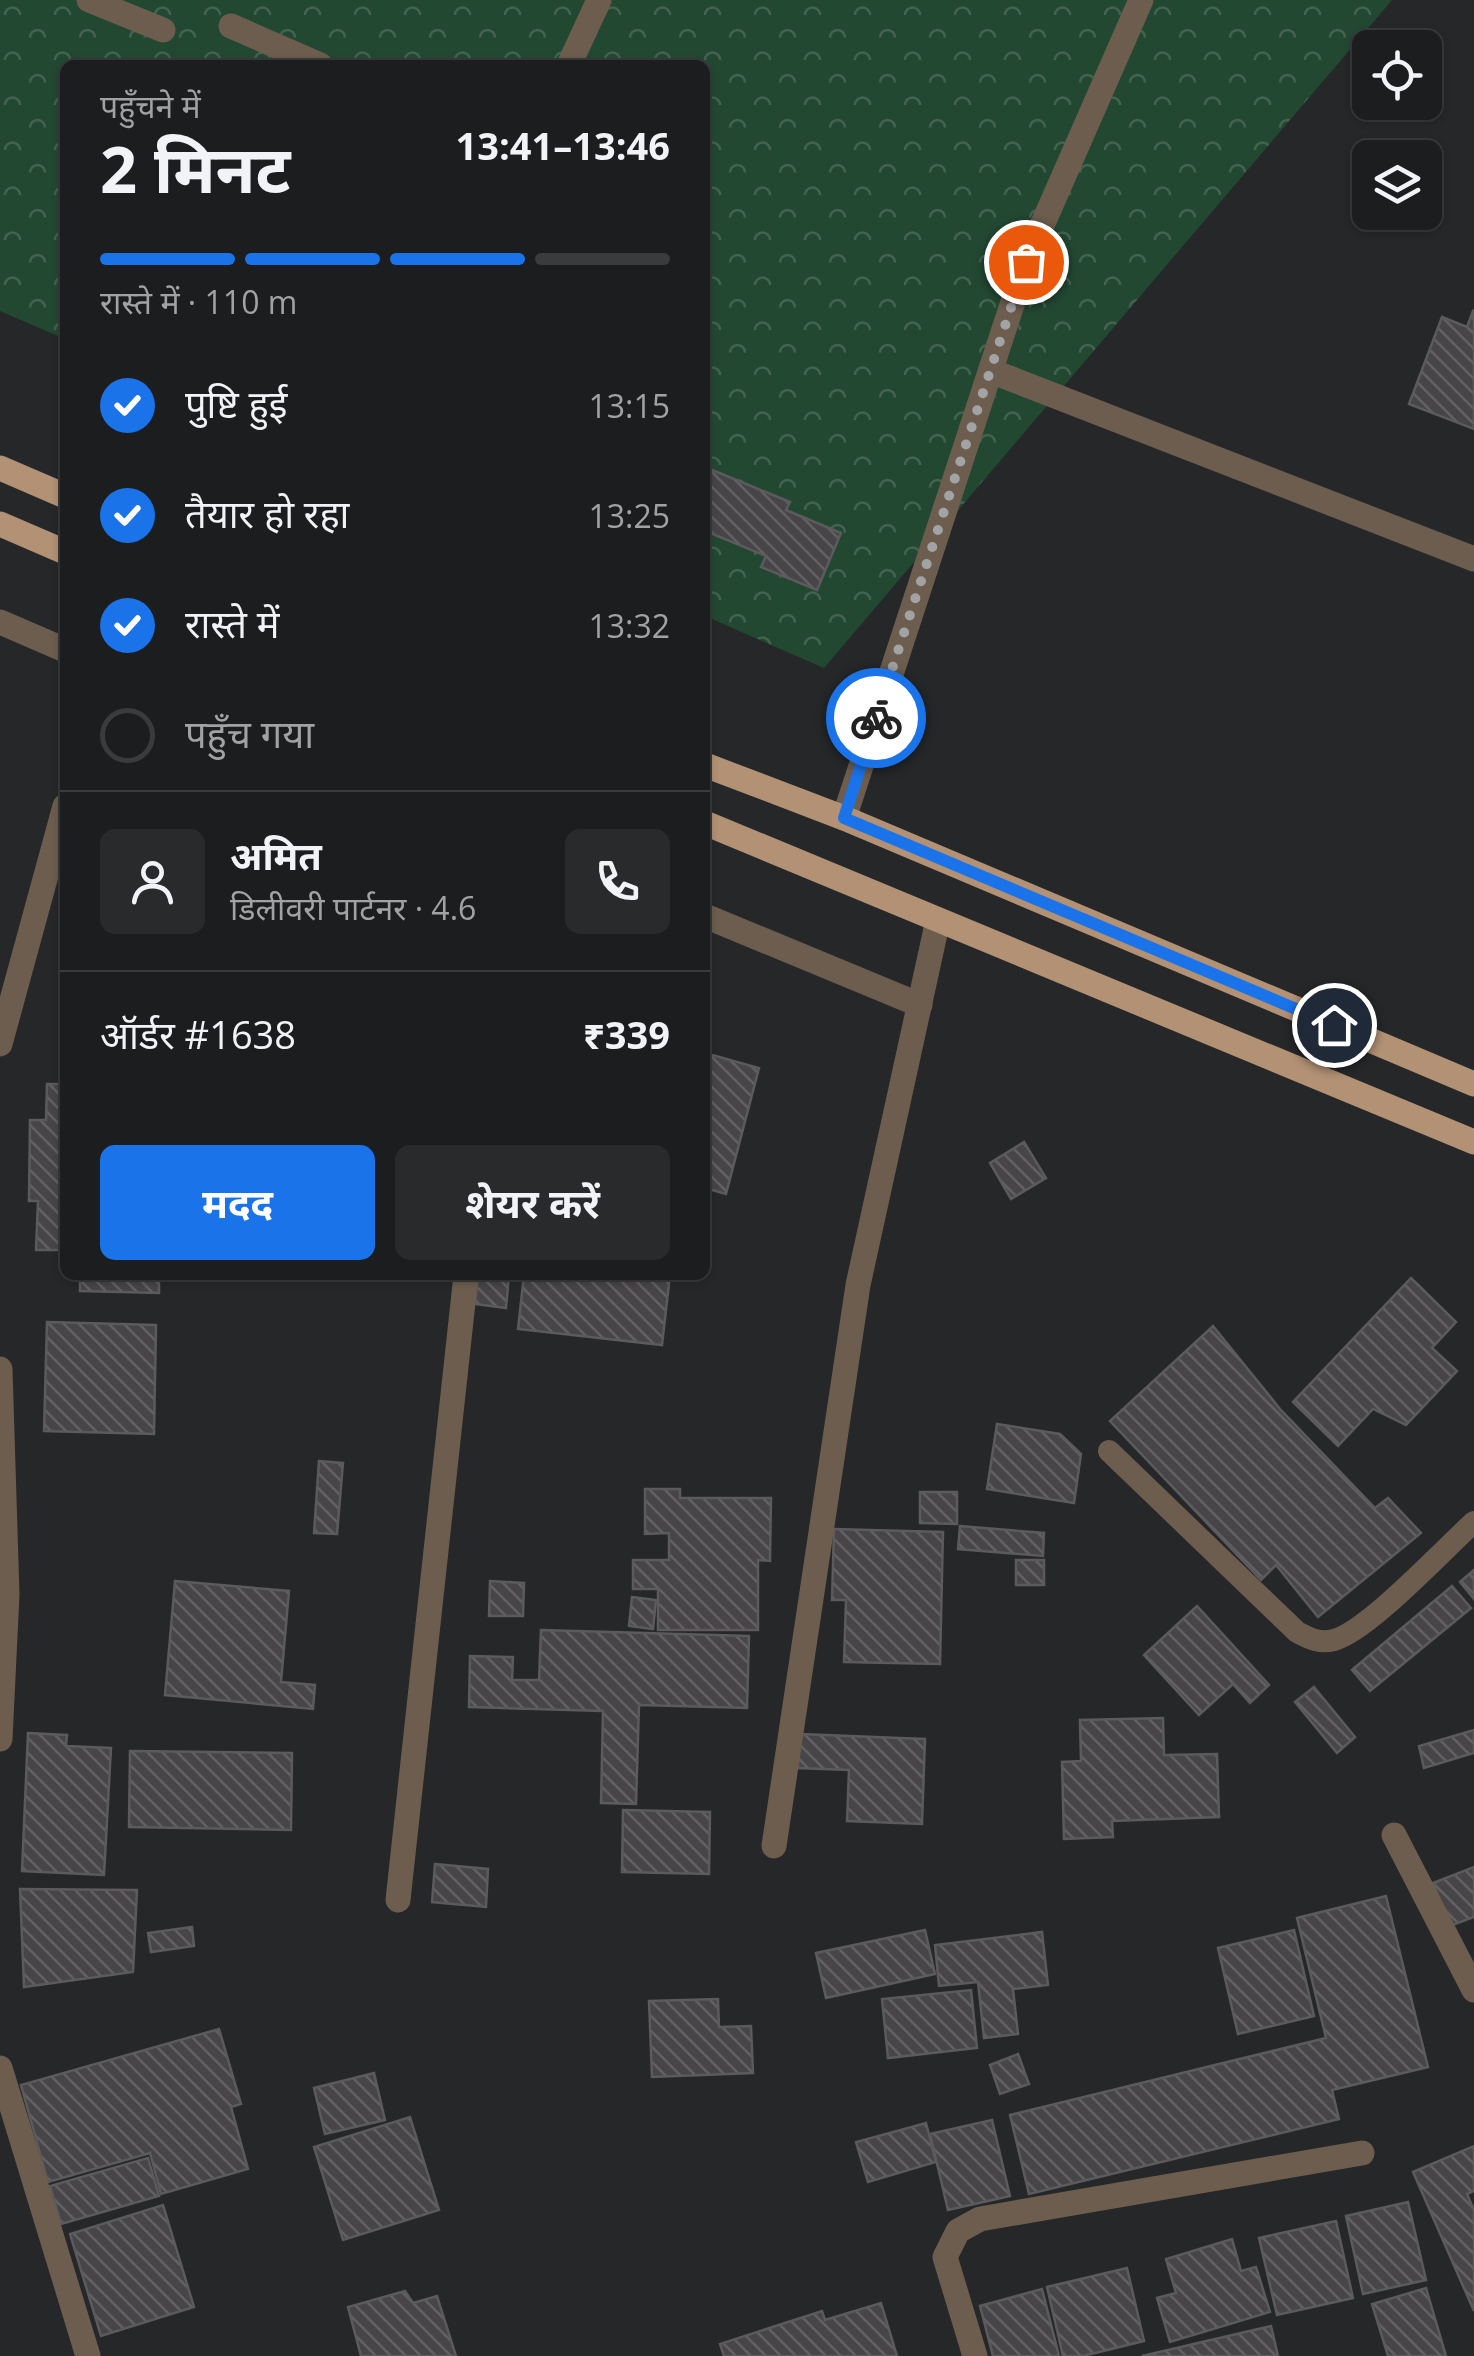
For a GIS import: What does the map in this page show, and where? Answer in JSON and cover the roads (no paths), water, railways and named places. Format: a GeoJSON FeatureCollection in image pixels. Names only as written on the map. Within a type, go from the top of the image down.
{"type":"FeatureCollection","features":[{"type":"Feature","properties":{"kind":"main road"},"geometry":{"type":"LineString","coordinates":[[0,468],[60,494]]}},
{"type":"Feature","properties":{"kind":"main road"},"geometry":{"type":"LineString","coordinates":[[0,524],[60,550]]}},
{"type":"Feature","properties":{"kind":"main road"},"geometry":{"type":"LineString","coordinates":[[710,767],[844,818],[1474,1084]]}},
{"type":"Feature","properties":{"kind":"main road"},"geometry":{"type":"LineString","coordinates":[[710,825],[1474,1142]]}},
{"type":"Feature","properties":{"kind":"street"},"geometry":{"type":"LineString","coordinates":[[89,0],[162,30]]}},
{"type":"Feature","properties":{"kind":"street"},"geometry":{"type":"LineString","coordinates":[[571,60],[599,0]]}},
{"type":"Feature","properties":{"kind":"street"},"geometry":{"type":"LineString","coordinates":[[844,818],[1026,262],[1141,0]]}},
{"type":"Feature","properties":{"kind":"street"},"geometry":{"type":"LineString","coordinates":[[231,26],[309,60]]}},
{"type":"Feature","properties":{"kind":"street"},"geometry":{"type":"LineString","coordinates":[[991,371],[1474,559]]}},
{"type":"Feature","properties":{"kind":"street"},"geometry":{"type":"LineString","coordinates":[[0,622],[60,648]]}},
{"type":"Feature","properties":{"kind":"street"},"geometry":{"type":"LineString","coordinates":[[2,1028],[60,824]]}},
{"type":"Feature","properties":{"kind":"street"},"geometry":{"type":"LineString","coordinates":[[710,918],[920,1006]]}},
{"type":"Feature","properties":{"kind":"street"},"geometry":{"type":"LineString","coordinates":[[774,1846],[858,1285],[938,920]]}},
{"type":"Feature","properties":{"kind":"street"},"geometry":{"type":"LineString","coordinates":[[398,1900],[465,1280]]}},
{"type":"Feature","properties":{"kind":"street"},"geometry":{"type":"LineString","coordinates":[[0,1368],[4,1594],[0,1740]]}},
{"type":"Feature","properties":{"kind":"street"},"geometry":{"type":"LineString","coordinates":[[1394,1835],[1474,1990]]}},
{"type":"Feature","properties":{"kind":"street"},"geometry":{"type":"LineString","coordinates":[[0,2069],[88,2356]]}},
{"type":"Feature","properties":{"kind":"street"},"geometry":{"type":"LineString","coordinates":[[975,2356],[945,2257],[958,2231],[980,2219],[1362,2153]]}},
{"type":"Feature","properties":{"kind":"lane"},"geometry":{"type":"LineString","coordinates":[[1109,1451],[1297,1632],[1316,1642],[1336,1640],[1362,1624],[1474,1522]]}}]}
